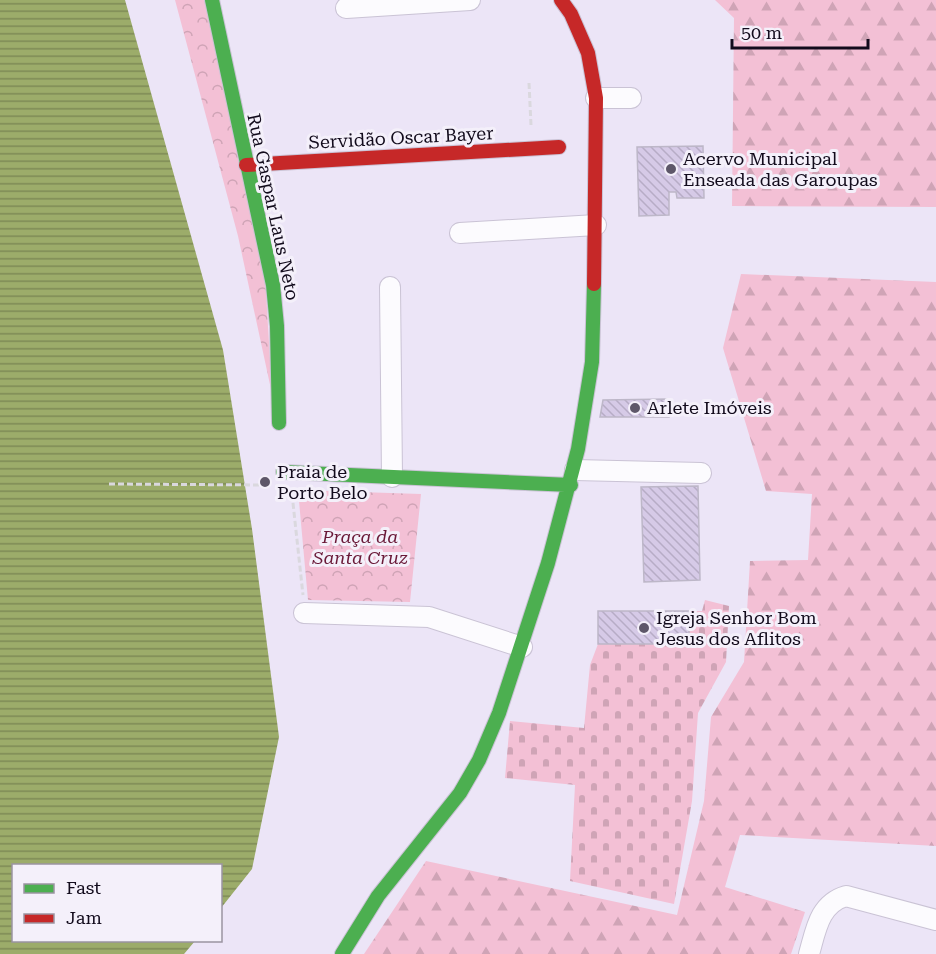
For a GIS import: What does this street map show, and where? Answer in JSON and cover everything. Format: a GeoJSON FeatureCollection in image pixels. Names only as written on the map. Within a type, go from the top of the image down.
{"type":"FeatureCollection","features":[{"type":"Feature","properties":{"kind":"street","name":"Rua Gaspar Laus Neto"},"geometry":{"type":"LineString","coordinates":[[212,0],[276,307],[279,423]]}},
{"type":"Feature","properties":{"kind":"street"},"geometry":{"type":"LineString","coordinates":[[346,8],[470,0]]}},
{"type":"Feature","properties":{"kind":"street"},"geometry":{"type":"LineString","coordinates":[[342,954],[375,900],[466,782],[495,723],[522,647],[573,478],[589,399],[596,225],[596,98],[588,53],[571,14],[561,0]]}},
{"type":"Feature","properties":{"kind":"street"},"geometry":{"type":"LineString","coordinates":[[596,98],[631,98]]}},
{"type":"Feature","properties":{"kind":"street","name":"Servidão Oscar Bayer"},"geometry":{"type":"LineString","coordinates":[[246,165],[559,147]]}},
{"type":"Feature","properties":{"kind":"street"},"geometry":{"type":"LineString","coordinates":[[460,233],[596,225]]}},
{"type":"Feature","properties":{"kind":"street"},"geometry":{"type":"LineString","coordinates":[[390,287],[392,477]]}},
{"type":"Feature","properties":{"kind":"street"},"geometry":{"type":"LineString","coordinates":[[283,472],[392,477],[573,478],[701,473]]}},
{"type":"Feature","properties":{"kind":"street"},"geometry":{"type":"LineString","coordinates":[[304,613],[429,617],[522,647]]}},
{"type":"Feature","properties":{"kind":"street"},"geometry":{"type":"LineString","coordinates":[[809,954],[825,909],[834,900],[846,896],[936,920]]}},
{"type":"Feature","properties":{"kind":"path"},"geometry":{"type":"LineString","coordinates":[[529,83],[532,148]]}},
{"type":"Feature","properties":{"kind":"path"},"geometry":{"type":"LineString","coordinates":[[283,472],[290,480],[304,613]]}},
{"type":"Feature","properties":{"kind":"path"},"geometry":{"type":"LineString","coordinates":[[109,484],[266,485]]}},
{"type":"Feature","properties":{"kind":"green space"},"geometry":{"type":"Polygon","coordinates":[[[175,0],[205,0],[265,275],[272,394],[238,236],[175,0]]]}},
{"type":"Feature","properties":{"kind":"green space"},"geometry":{"type":"Polygon","coordinates":[[[715,0],[936,0],[936,207],[732,206],[734,18],[715,0]]]}},
{"type":"Feature","properties":{"kind":"green space"},"geometry":{"type":"Polygon","coordinates":[[[741,274],[936,282],[936,846],[740,835],[725,887],[805,912],[791,954],[364,954],[426,861],[677,915],[704,801],[711,717],[744,662],[750,561],[808,560],[812,494],[766,491],[723,348],[741,274]]]}},
{"type":"Feature","properties":{"kind":"green space","name":"Praça da Santa Cruz"},"geometry":{"type":"Polygon","coordinates":[[[298,490],[421,494],[410,602],[308,600],[298,490]]]}},
{"type":"Feature","properties":{"kind":"green space"},"geometry":{"type":"Polygon","coordinates":[[[705,600],[729,606],[726,662],[698,713],[692,801],[674,904],[570,881],[575,785],[505,778],[510,721],[584,728],[590,665],[598,644],[689,644],[689,611],[702,611],[705,600]]]}},
{"type":"Feature","properties":{"kind":"shaded area"},"geometry":{"type":"Polygon","coordinates":[[[0,0],[125,0],[223,350],[252,529],[279,737],[252,869],[222,907],[222,864],[12,864],[12,942],[194,942],[184,954],[0,954],[0,0]]]}},
{"type":"Feature","properties":{"kind":"building","name":"Acervo Municipal Enseada das Garoupas"},"geometry":{"type":"Polygon","coordinates":[[[703,146],[704,198],[677,198],[676,192],[669,192],[669,215],[639,216],[637,147],[703,146]]]}},
{"type":"Feature","properties":{"kind":"building","name":"Arlete Imóveis"},"geometry":{"type":"Polygon","coordinates":[[[669,399],[669,417],[600,417],[603,400],[669,399]]]}},
{"type":"Feature","properties":{"kind":"building"},"geometry":{"type":"Polygon","coordinates":[[[698,486],[700,580],[644,582],[641,487],[698,486]]]}},
{"type":"Feature","properties":{"kind":"building","name":"Igreja Senhor Bom Jesus dos Aflitos"},"geometry":{"type":"Polygon","coordinates":[[[598,611],[689,611],[689,644],[598,644],[598,611]]]}},
{"type":"Feature","properties":{"kind":"traffic: fast"},"geometry":{"type":"LineString","coordinates":[[212,0],[273,285],[277,326],[279,423]]}},
{"type":"Feature","properties":{"kind":"traffic: fast"},"geometry":{"type":"LineString","coordinates":[[342,954],[378,896],[460,793],[479,760],[499,713],[548,563],[578,449],[592,362],[594,284]]}},
{"type":"Feature","properties":{"kind":"traffic: fast"},"geometry":{"type":"LineString","coordinates":[[283,472],[571,485]]}},
{"type":"Feature","properties":{"kind":"traffic: jam"},"geometry":{"type":"LineString","coordinates":[[561,0],[571,14],[588,53],[596,98],[594,284]]}},
{"type":"Feature","properties":{"kind":"traffic: jam"},"geometry":{"type":"LineString","coordinates":[[246,165],[559,147]]}},
{"type":"Feature","properties":{"kind":"place","name":"Acervo Municipal Enseada das Garoupas"},"geometry":{"type":"Point","coordinates":[671,169]}},
{"type":"Feature","properties":{"kind":"place","name":"Arlete Imóveis"},"geometry":{"type":"Point","coordinates":[635,408]}},
{"type":"Feature","properties":{"kind":"place","name":"Praia de Porto Belo"},"geometry":{"type":"Point","coordinates":[265,482]}},
{"type":"Feature","properties":{"kind":"place","name":"Igreja Senhor Bom Jesus dos Aflitos"},"geometry":{"type":"Point","coordinates":[644,628]}}]}
